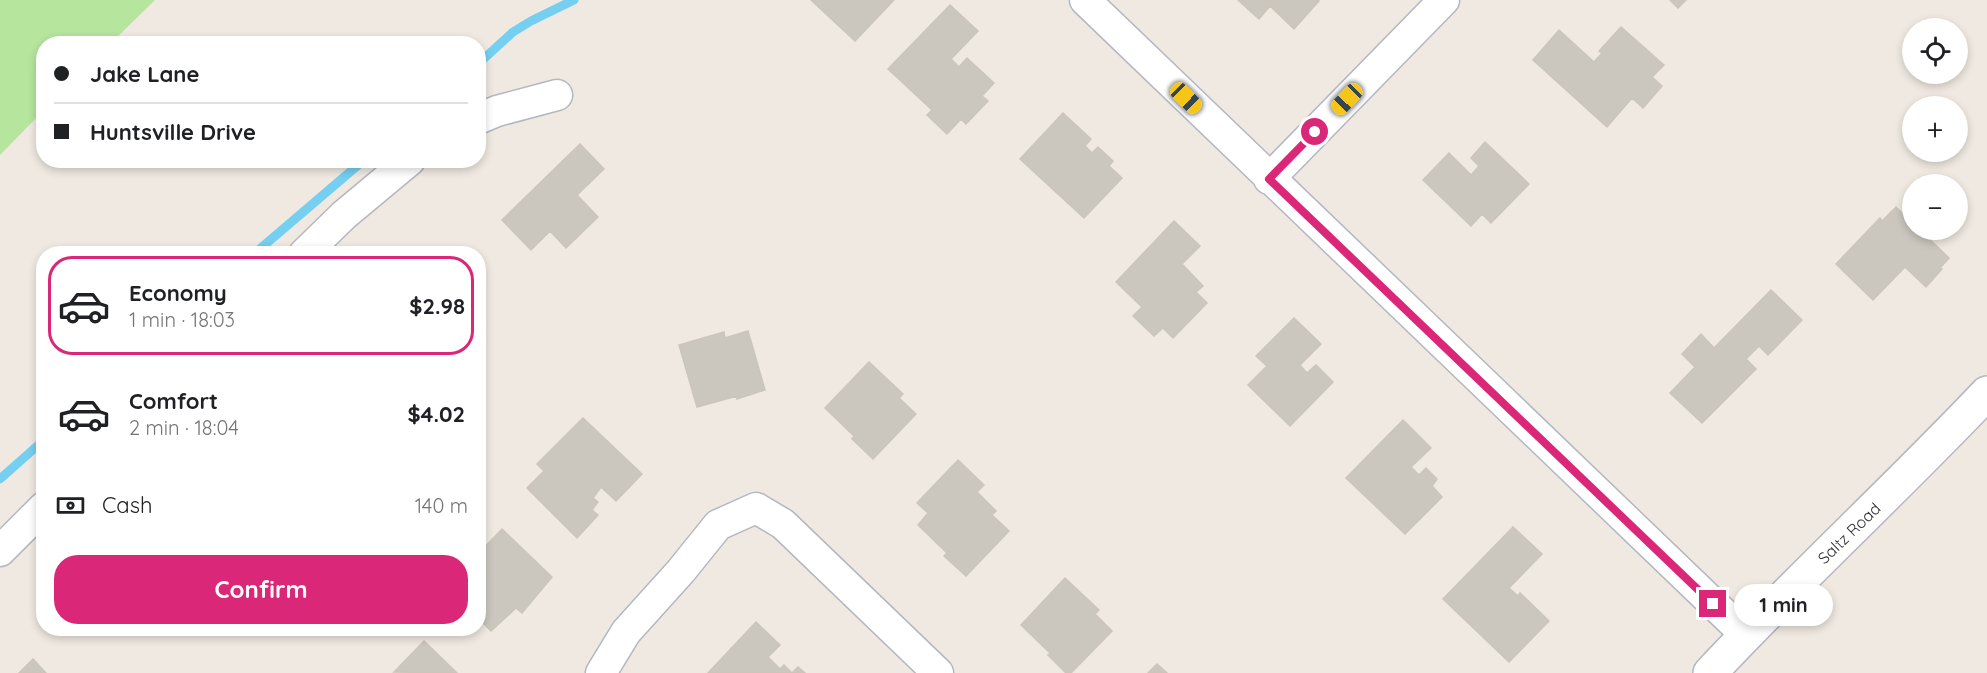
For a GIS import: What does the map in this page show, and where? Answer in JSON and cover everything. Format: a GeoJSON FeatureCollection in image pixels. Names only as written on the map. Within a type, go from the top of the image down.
{"type":"FeatureCollection","features":[{"type":"Feature","properties":{"kind":"street"},"geometry":{"type":"LineString","coordinates":[[1085,0],[1746,635]]}},
{"type":"Feature","properties":{"kind":"street"},"geometry":{"type":"LineString","coordinates":[[1269,179],[1444,0]]}},
{"type":"Feature","properties":{"kind":"street"},"geometry":{"type":"LineString","coordinates":[[486,115],[557,96]]}},
{"type":"Feature","properties":{"kind":"street"},"geometry":{"type":"LineString","coordinates":[[312,246],[344,215],[400,168]]}},
{"type":"Feature","properties":{"kind":"street","name":"Saltz Road"},"geometry":{"type":"LineString","coordinates":[[1710,673],[1919,465],[1987,393]]}},
{"type":"Feature","properties":{"kind":"street"},"geometry":{"type":"LineString","coordinates":[[601,673],[626,633],[718,525],[756,508],[783,524],[938,673]]}},
{"type":"Feature","properties":{"kind":"street"},"geometry":{"type":"LineString","coordinates":[[0,551],[36,515]]}},
{"type":"Feature","properties":{"kind":"green space"},"geometry":{"type":"Polygon","coordinates":[[[0,0],[155,0],[118,36],[36,36],[36,118],[0,155],[0,0]]]}},
{"type":"Feature","properties":{"kind":"building"},"geometry":{"type":"Polygon","coordinates":[[[811,0],[894,0],[855,41],[811,0]]]}},
{"type":"Feature","properties":{"kind":"building"},"geometry":{"type":"Polygon","coordinates":[[[1238,0],[1319,1],[1294,29],[1270,6],[1259,19],[1238,0]]]}},
{"type":"Feature","properties":{"kind":"building"},"geometry":{"type":"Polygon","coordinates":[[[1670,0],[1686,0],[1678,8],[1670,0]]]}},
{"type":"Feature","properties":{"kind":"building"},"geometry":{"type":"Polygon","coordinates":[[[950,5],[978,31],[951,59],[959,67],[967,58],[994,83],[982,96],[988,101],[966,124],[961,119],[947,134],[927,115],[932,110],[888,69],[950,5]]]}},
{"type":"Feature","properties":{"kind":"building"},"geometry":{"type":"Polygon","coordinates":[[[1621,27],[1664,65],[1652,77],[1662,86],[1643,108],[1632,98],[1607,127],[1533,60],[1559,30],[1594,62],[1602,53],[1599,51],[1621,27]]]}},
{"type":"Feature","properties":{"kind":"building"},"geometry":{"type":"Polygon","coordinates":[[[1063,113],[1091,139],[1085,146],[1092,153],[1098,147],[1113,161],[1109,166],[1122,178],[1084,218],[1020,159],[1063,113]]]}},
{"type":"Feature","properties":{"kind":"building"},"geometry":{"type":"Polygon","coordinates":[[[1485,142],[1529,184],[1491,223],[1482,214],[1471,226],[1423,180],[1449,153],[1471,175],[1479,166],[1471,158],[1485,142]]]}},
{"type":"Feature","properties":{"kind":"building"},"geometry":{"type":"Polygon","coordinates":[[[580,144],[604,169],[577,195],[598,217],[566,248],[550,231],[531,250],[502,220],[580,144]]]}},
{"type":"Feature","properties":{"kind":"building"},"geometry":{"type":"Polygon","coordinates":[[[1896,207],[1902,213],[1902,240],[1930,240],[1949,258],[1926,287],[1905,267],[1873,300],[1836,264],[1880,218],[1882,221],[1896,207]]]}},
{"type":"Feature","properties":{"kind":"building"},"geometry":{"type":"Polygon","coordinates":[[[1174,221],[1200,246],[1182,264],[1203,286],[1196,292],[1207,303],[1173,338],[1163,328],[1154,336],[1133,316],[1142,307],[1116,282],[1174,221]]]}},
{"type":"Feature","properties":{"kind":"building"},"geometry":{"type":"Polygon","coordinates":[[[1771,290],[1802,320],[1768,355],[1759,346],[1746,359],[1756,369],[1702,423],[1670,393],[1695,367],[1682,354],[1701,334],[1714,348],[1771,290]]]}},
{"type":"Feature","properties":{"kind":"building"},"geometry":{"type":"Polygon","coordinates":[[[1294,318],[1321,344],[1300,365],[1307,373],[1316,365],[1333,382],[1290,426],[1248,385],[1267,366],[1256,356],[1294,318]]]}},
{"type":"Feature","properties":{"kind":"building"},"geometry":{"type":"Polygon","coordinates":[[[748,331],[765,390],[737,399],[737,396],[697,407],[679,345],[724,332],[725,338],[748,331]]]}},
{"type":"Feature","properties":{"kind":"building"},"geometry":{"type":"Polygon","coordinates":[[[869,362],[903,394],[899,398],[916,414],[873,459],[852,439],[854,436],[825,408],[869,362]]]}},
{"type":"Feature","properties":{"kind":"building"},"geometry":{"type":"Polygon","coordinates":[[[583,418],[642,474],[616,501],[601,487],[593,498],[598,502],[592,510],[598,515],[577,538],[527,488],[544,471],[537,464],[583,418]]]}},
{"type":"Feature","properties":{"kind":"building"},"geometry":{"type":"Polygon","coordinates":[[[1403,420],[1431,448],[1411,467],[1419,475],[1426,468],[1437,479],[1432,486],[1442,497],[1405,534],[1346,478],[1403,420]]]}},
{"type":"Feature","properties":{"kind":"building"},"geometry":{"type":"Polygon","coordinates":[[[958,460],[984,485],[977,492],[996,511],[992,515],[1009,531],[966,576],[944,556],[947,553],[918,525],[928,513],[917,503],[958,460]]]}},
{"type":"Feature","properties":{"kind":"building"},"geometry":{"type":"Polygon","coordinates":[[[1513,527],[1542,554],[1509,588],[1518,596],[1520,593],[1549,621],[1509,662],[1443,599],[1513,527]]]}},
{"type":"Feature","properties":{"kind":"building"},"geometry":{"type":"Polygon","coordinates":[[[502,529],[552,577],[522,613],[516,608],[491,631],[486,626],[486,546],[502,529]]]}},
{"type":"Feature","properties":{"kind":"building"},"geometry":{"type":"Polygon","coordinates":[[[1065,578],[1099,610],[1095,614],[1112,631],[1071,673],[1066,673],[1048,655],[1050,653],[1021,625],[1065,578]]]}},
{"type":"Feature","properties":{"kind":"building"},"geometry":{"type":"Polygon","coordinates":[[[756,622],[780,645],[768,657],[780,669],[784,665],[792,673],[708,673],[756,622]]]}},
{"type":"Feature","properties":{"kind":"building"},"geometry":{"type":"Polygon","coordinates":[[[424,641],[457,673],[394,672],[424,641]]]}},
{"type":"Feature","properties":{"kind":"building"},"geometry":{"type":"Polygon","coordinates":[[[33,659],[46,673],[19,673],[33,659]]]}},
{"type":"Feature","properties":{"kind":"building"},"geometry":{"type":"Polygon","coordinates":[[[1157,664],[1167,673],[1148,673],[1157,664]]]}},
{"type":"Feature","properties":{"kind":"building"},"geometry":{"type":"Polygon","coordinates":[[[798,667],[805,673],[792,673],[798,667]]]}},
{"type":"Feature","properties":{"kind":"waterway"},"geometry":{"type":"LineString","coordinates":[[486,57],[513,32],[574,0]]}},
{"type":"Feature","properties":{"kind":"waterway"},"geometry":{"type":"LineString","coordinates":[[263,246],[355,168]]}},
{"type":"Feature","properties":{"kind":"waterway"},"geometry":{"type":"LineString","coordinates":[[0,479],[36,447]]}},
{"type":"Feature","properties":{"kind":"route"},"geometry":{"type":"LineString","coordinates":[[1315,132],[1269,179],[1713,604]]}}]}
